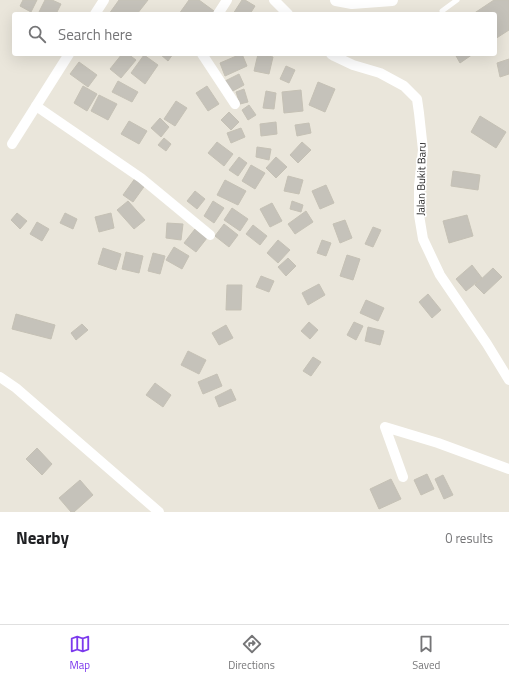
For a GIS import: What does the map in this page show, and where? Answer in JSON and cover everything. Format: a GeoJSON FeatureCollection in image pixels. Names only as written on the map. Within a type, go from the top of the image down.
{"type":"FeatureCollection","features":[{"type":"Feature","properties":{"kind":"street"},"geometry":{"type":"LineString","coordinates":[[96,12],[104,0]]}},
{"type":"Feature","properties":{"kind":"street"},"geometry":{"type":"LineString","coordinates":[[219,12],[227,0]]}},
{"type":"Feature","properties":{"kind":"street"},"geometry":{"type":"LineString","coordinates":[[274,0],[286,12]]}},
{"type":"Feature","properties":{"kind":"street"},"geometry":{"type":"LineString","coordinates":[[336,0],[352,3],[392,0]]}},
{"type":"Feature","properties":{"kind":"street"},"geometry":{"type":"LineString","coordinates":[[12,144],[68,56]]}},
{"type":"Feature","properties":{"kind":"street"},"geometry":{"type":"LineString","coordinates":[[203,56],[235,104]]}},
{"type":"Feature","properties":{"kind":"street","name":"Jalan Bukit Baru"},"geometry":{"type":"LineString","coordinates":[[334,56],[353,65],[380,73],[404,86],[417,99],[423,150],[419,186],[419,215],[422,239],[440,275],[509,380]]}},
{"type":"Feature","properties":{"kind":"street"},"geometry":{"type":"LineString","coordinates":[[36,106],[141,178],[210,235]]}},
{"type":"Feature","properties":{"kind":"street"},"geometry":{"type":"LineString","coordinates":[[0,377],[16,388],[159,512]]}},
{"type":"Feature","properties":{"kind":"street"},"geometry":{"type":"LineString","coordinates":[[403,477],[385,427],[438,443],[509,469]]}},
{"type":"Feature","properties":{"kind":"lane"},"geometry":{"type":"LineString","coordinates":[[442,11],[457,0]]}},
{"type":"Feature","properties":{"kind":"building"},"geometry":{"type":"Polygon","coordinates":[[[23,0],[37,0],[31,12],[20,6],[23,0]]]}},
{"type":"Feature","properties":{"kind":"building"},"geometry":{"type":"Polygon","coordinates":[[[45,0],[52,0],[61,4],[57,12],[39,12],[45,0]]]}},
{"type":"Feature","properties":{"kind":"building"},"geometry":{"type":"Polygon","coordinates":[[[119,0],[148,0],[139,12],[110,12],[119,0]]]}},
{"type":"Feature","properties":{"kind":"building"},"geometry":{"type":"Polygon","coordinates":[[[189,0],[199,0],[214,11],[213,12],[180,12],[189,0]]]}},
{"type":"Feature","properties":{"kind":"building"},"geometry":{"type":"Polygon","coordinates":[[[242,0],[245,0],[255,6],[251,12],[234,12],[242,0]]]}},
{"type":"Feature","properties":{"kind":"building"},"geometry":{"type":"Polygon","coordinates":[[[494,0],[509,0],[509,30],[497,38],[497,12],[476,12],[494,0]]]}},
{"type":"Feature","properties":{"kind":"building"},"geometry":{"type":"Polygon","coordinates":[[[120,56],[131,56],[136,60],[121,78],[110,69],[120,56]]]}},
{"type":"Feature","properties":{"kind":"building"},"geometry":{"type":"Polygon","coordinates":[[[143,56],[158,65],[145,84],[131,73],[143,56]]]}},
{"type":"Feature","properties":{"kind":"building"},"geometry":{"type":"Polygon","coordinates":[[[162,56],[172,56],[168,61],[162,56]]]}},
{"type":"Feature","properties":{"kind":"building"},"geometry":{"type":"Polygon","coordinates":[[[236,56],[243,56],[247,66],[225,76],[220,63],[236,56]]]}},
{"type":"Feature","properties":{"kind":"building"},"geometry":{"type":"Polygon","coordinates":[[[258,56],[273,57],[269,74],[254,71],[258,56]]]}},
{"type":"Feature","properties":{"kind":"building"},"geometry":{"type":"Polygon","coordinates":[[[456,56],[470,56],[460,63],[456,56]]]}},
{"type":"Feature","properties":{"kind":"building"},"geometry":{"type":"Polygon","coordinates":[[[509,59],[509,74],[500,77],[497,63],[509,59]]]}},
{"type":"Feature","properties":{"kind":"building"},"geometry":{"type":"Polygon","coordinates":[[[79,62],[97,75],[88,87],[70,74],[79,62]]]}},
{"type":"Feature","properties":{"kind":"building"},"geometry":{"type":"Polygon","coordinates":[[[286,66],[295,70],[289,83],[280,79],[286,66]]]}},
{"type":"Feature","properties":{"kind":"building"},"geometry":{"type":"Polygon","coordinates":[[[239,74],[244,85],[231,92],[225,81],[239,74]]]}},
{"type":"Feature","properties":{"kind":"building"},"geometry":{"type":"Polygon","coordinates":[[[118,81],[138,92],[132,102],[112,92],[118,81]]]}},
{"type":"Feature","properties":{"kind":"building"},"geometry":{"type":"Polygon","coordinates":[[[318,82],[335,89],[325,112],[309,105],[318,82]]]}},
{"type":"Feature","properties":{"kind":"building"},"geometry":{"type":"Polygon","coordinates":[[[83,86],[97,94],[87,111],[74,103],[83,86]]]}},
{"type":"Feature","properties":{"kind":"building"},"geometry":{"type":"Polygon","coordinates":[[[207,86],[219,104],[208,111],[196,93],[207,86]]]}},
{"type":"Feature","properties":{"kind":"building"},"geometry":{"type":"Polygon","coordinates":[[[244,89],[248,102],[240,104],[236,92],[244,89]]]}},
{"type":"Feature","properties":{"kind":"building"},"geometry":{"type":"Polygon","coordinates":[[[301,90],[303,111],[284,113],[282,92],[301,90]]]}},
{"type":"Feature","properties":{"kind":"building"},"geometry":{"type":"Polygon","coordinates":[[[266,91],[276,93],[274,109],[263,108],[266,91]]]}},
{"type":"Feature","properties":{"kind":"building"},"geometry":{"type":"Polygon","coordinates":[[[99,95],[117,104],[108,120],[91,111],[99,95]]]}},
{"type":"Feature","properties":{"kind":"building"},"geometry":{"type":"Polygon","coordinates":[[[176,101],[187,108],[175,126],[164,119],[176,101]]]}},
{"type":"Feature","properties":{"kind":"building"},"geometry":{"type":"Polygon","coordinates":[[[249,105],[256,115],[248,120],[242,110],[249,105]]]}},
{"type":"Feature","properties":{"kind":"building"},"geometry":{"type":"Polygon","coordinates":[[[229,112],[239,122],[231,130],[221,120],[229,112]]]}},
{"type":"Feature","properties":{"kind":"building"},"geometry":{"type":"Polygon","coordinates":[[[480,116],[506,132],[496,148],[471,132],[480,116]]]}},
{"type":"Feature","properties":{"kind":"building"},"geometry":{"type":"Polygon","coordinates":[[[160,118],[169,127],[161,137],[151,128],[160,118]]]}},
{"type":"Feature","properties":{"kind":"building"},"geometry":{"type":"Polygon","coordinates":[[[129,121],[147,131],[139,144],[121,134],[129,121]]]}},
{"type":"Feature","properties":{"kind":"building"},"geometry":{"type":"Polygon","coordinates":[[[276,122],[277,134],[261,136],[260,124],[276,122]]]}},
{"type":"Feature","properties":{"kind":"building"},"geometry":{"type":"Polygon","coordinates":[[[309,123],[311,133],[297,136],[295,125],[309,123]]]}},
{"type":"Feature","properties":{"kind":"building"},"geometry":{"type":"Polygon","coordinates":[[[241,128],[245,137],[231,143],[227,133],[241,128]]]}},
{"type":"Feature","properties":{"kind":"building"},"geometry":{"type":"Polygon","coordinates":[[[164,138],[171,144],[166,151],[158,145],[164,138]]]}},
{"type":"Feature","properties":{"kind":"building"},"geometry":{"type":"Polygon","coordinates":[[[217,142],[233,154],[224,166],[208,153],[217,142]]]}},
{"type":"Feature","properties":{"kind":"building"},"geometry":{"type":"Polygon","coordinates":[[[302,142],[311,150],[298,163],[290,155],[302,142]]]}},
{"type":"Feature","properties":{"kind":"building"},"geometry":{"type":"Polygon","coordinates":[[[257,147],[271,149],[269,160],[256,157],[257,147]]]}},
{"type":"Feature","properties":{"kind":"building"},"geometry":{"type":"Polygon","coordinates":[[[239,157],[247,163],[238,176],[229,170],[239,157]]]}},
{"type":"Feature","properties":{"kind":"building"},"geometry":{"type":"Polygon","coordinates":[[[276,157],[287,167],[276,178],[266,168],[276,157]]]}},
{"type":"Feature","properties":{"kind":"building"},"geometry":{"type":"Polygon","coordinates":[[[251,165],[265,173],[255,189],[242,181],[251,165]]]}},
{"type":"Feature","properties":{"kind":"building"},"geometry":{"type":"Polygon","coordinates":[[[453,171],[480,175],[478,190],[451,186],[453,171]]]}},
{"type":"Feature","properties":{"kind":"building"},"geometry":{"type":"Polygon","coordinates":[[[288,176],[303,180],[299,194],[284,191],[288,176]]]}},
{"type":"Feature","properties":{"kind":"building"},"geometry":{"type":"Polygon","coordinates":[[[136,177],[146,184],[133,202],[123,195],[136,177]]]}},
{"type":"Feature","properties":{"kind":"building"},"geometry":{"type":"Polygon","coordinates":[[[225,180],[246,191],[238,205],[217,195],[225,180]]]}},
{"type":"Feature","properties":{"kind":"building"},"geometry":{"type":"Polygon","coordinates":[[[326,185],[334,203],[320,209],[312,191],[326,185]]]}},
{"type":"Feature","properties":{"kind":"building"},"geometry":{"type":"Polygon","coordinates":[[[195,191],[205,199],[197,209],[187,201],[195,191]]]}},
{"type":"Feature","properties":{"kind":"building"},"geometry":{"type":"Polygon","coordinates":[[[128,201],[145,220],[134,229],[117,210],[128,201]]]}},
{"type":"Feature","properties":{"kind":"building"},"geometry":{"type":"Polygon","coordinates":[[[213,201],[224,208],[214,223],[204,216],[213,201]]]}},
{"type":"Feature","properties":{"kind":"building"},"geometry":{"type":"Polygon","coordinates":[[[292,201],[303,205],[301,212],[290,209],[292,201]]]}},
{"type":"Feature","properties":{"kind":"building"},"geometry":{"type":"Polygon","coordinates":[[[272,203],[282,221],[270,227],[260,209],[272,203]]]}},
{"type":"Feature","properties":{"kind":"building"},"geometry":{"type":"Polygon","coordinates":[[[232,208],[248,219],[240,231],[224,220],[232,208]]]}},
{"type":"Feature","properties":{"kind":"building"},"geometry":{"type":"Polygon","coordinates":[[[306,211],[313,222],[295,234],[288,224],[306,211]]]}},
{"type":"Feature","properties":{"kind":"building"},"geometry":{"type":"Polygon","coordinates":[[[17,213],[27,221],[20,229],[11,220],[17,213]]]}},
{"type":"Feature","properties":{"kind":"building"},"geometry":{"type":"Polygon","coordinates":[[[65,213],[77,219],[73,229],[60,223],[65,213]]]}},
{"type":"Feature","properties":{"kind":"building"},"geometry":{"type":"Polygon","coordinates":[[[111,213],[114,228],[99,232],[95,217],[111,213]]]}},
{"type":"Feature","properties":{"kind":"building"},"geometry":{"type":"Polygon","coordinates":[[[467,215],[473,236],[449,243],[443,221],[467,215]]]}},
{"type":"Feature","properties":{"kind":"building"},"geometry":{"type":"Polygon","coordinates":[[[345,220],[352,238],[340,243],[333,224],[345,220]]]}},
{"type":"Feature","properties":{"kind":"building"},"geometry":{"type":"Polygon","coordinates":[[[37,222],[49,229],[42,241],[30,234],[37,222]]]}},
{"type":"Feature","properties":{"kind":"building"},"geometry":{"type":"Polygon","coordinates":[[[167,223],[183,224],[181,240],[166,238],[167,223]]]}},
{"type":"Feature","properties":{"kind":"building"},"geometry":{"type":"Polygon","coordinates":[[[224,224],[238,235],[229,247],[215,236],[224,224]]]}},
{"type":"Feature","properties":{"kind":"building"},"geometry":{"type":"Polygon","coordinates":[[[253,225],[267,236],[260,245],[246,234],[253,225]]]}},
{"type":"Feature","properties":{"kind":"building"},"geometry":{"type":"Polygon","coordinates":[[[373,227],[381,230],[373,247],[365,244],[373,227]]]}},
{"type":"Feature","properties":{"kind":"building"},"geometry":{"type":"Polygon","coordinates":[[[195,229],[207,238],[196,252],[184,243],[195,229]]]}},
{"type":"Feature","properties":{"kind":"building"},"geometry":{"type":"Polygon","coordinates":[[[278,240],[290,250],[278,263],[267,253],[278,240]]]}},
{"type":"Feature","properties":{"kind":"building"},"geometry":{"type":"Polygon","coordinates":[[[322,240],[331,243],[326,256],[317,253],[322,240]]]}},
{"type":"Feature","properties":{"kind":"building"},"geometry":{"type":"Polygon","coordinates":[[[174,247],[189,256],[182,269],[166,260],[174,247]]]}},
{"type":"Feature","properties":{"kind":"building"},"geometry":{"type":"Polygon","coordinates":[[[103,248],[121,254],[116,270],[98,264],[103,248]]]}},
{"type":"Feature","properties":{"kind":"building"},"geometry":{"type":"Polygon","coordinates":[[[126,252],[143,256],[139,273],[122,269],[126,252]]]}},
{"type":"Feature","properties":{"kind":"building"},"geometry":{"type":"Polygon","coordinates":[[[153,253],[165,256],[160,274],[148,271],[153,253]]]}},
{"type":"Feature","properties":{"kind":"building"},"geometry":{"type":"Polygon","coordinates":[[[347,255],[360,259],[353,280],[340,276],[347,255]]]}},
{"type":"Feature","properties":{"kind":"building"},"geometry":{"type":"Polygon","coordinates":[[[288,258],[296,266],[286,276],[278,267],[288,258]]]}},
{"type":"Feature","properties":{"kind":"building"},"geometry":{"type":"Polygon","coordinates":[[[472,265],[482,278],[466,291],[456,279],[472,265]]]}},
{"type":"Feature","properties":{"kind":"building"},"geometry":{"type":"Polygon","coordinates":[[[493,268],[502,277],[484,294],[475,285],[493,268]]]}},
{"type":"Feature","properties":{"kind":"building"},"geometry":{"type":"Polygon","coordinates":[[[261,276],[274,281],[269,292],[256,287],[261,276]]]}},
{"type":"Feature","properties":{"kind":"building"},"geometry":{"type":"Polygon","coordinates":[[[319,284],[325,295],[308,305],[302,293],[319,284]]]}},
{"type":"Feature","properties":{"kind":"building"},"geometry":{"type":"Polygon","coordinates":[[[227,285],[242,285],[241,310],[226,310],[227,285]]]}},
{"type":"Feature","properties":{"kind":"building"},"geometry":{"type":"Polygon","coordinates":[[[428,294],[441,310],[432,318],[419,302],[428,294]]]}},
{"type":"Feature","properties":{"kind":"building"},"geometry":{"type":"Polygon","coordinates":[[[366,300],[384,308],[378,321],[360,313],[366,300]]]}},
{"type":"Feature","properties":{"kind":"building"},"geometry":{"type":"Polygon","coordinates":[[[16,314],[55,325],[51,339],[12,329],[16,314]]]}},
{"type":"Feature","properties":{"kind":"building"},"geometry":{"type":"Polygon","coordinates":[[[309,322],[318,330],[310,339],[301,331],[309,322]]]}},
{"type":"Feature","properties":{"kind":"building"},"geometry":{"type":"Polygon","coordinates":[[[354,322],[363,326],[356,340],[347,335],[354,322]]]}},
{"type":"Feature","properties":{"kind":"building"},"geometry":{"type":"Polygon","coordinates":[[[82,324],[88,330],[76,340],[71,333],[82,324]]]}},
{"type":"Feature","properties":{"kind":"building"},"geometry":{"type":"Polygon","coordinates":[[[226,325],[233,338],[219,345],[212,333],[226,325]]]}},
{"type":"Feature","properties":{"kind":"building"},"geometry":{"type":"Polygon","coordinates":[[[368,327],[384,331],[380,345],[365,341],[368,327]]]}},
{"type":"Feature","properties":{"kind":"building"},"geometry":{"type":"Polygon","coordinates":[[[188,351],[206,360],[199,374],[181,365],[188,351]]]}},
{"type":"Feature","properties":{"kind":"building"},"geometry":{"type":"Polygon","coordinates":[[[313,357],[321,362],[311,376],[303,371],[313,357]]]}},
{"type":"Feature","properties":{"kind":"building"},"geometry":{"type":"Polygon","coordinates":[[[217,374],[222,386],[203,394],[198,382],[217,374]]]}},
{"type":"Feature","properties":{"kind":"building"},"geometry":{"type":"Polygon","coordinates":[[[155,383],[171,395],[163,407],[146,395],[155,383]]]}},
{"type":"Feature","properties":{"kind":"building"},"geometry":{"type":"Polygon","coordinates":[[[231,389],[236,400],[219,407],[215,397],[231,389]]]}},
{"type":"Feature","properties":{"kind":"building"},"geometry":{"type":"Polygon","coordinates":[[[37,448],[52,464],[42,475],[26,459],[37,448]]]}},
{"type":"Feature","properties":{"kind":"building"},"geometry":{"type":"Polygon","coordinates":[[[427,474],[434,489],[421,495],[414,480],[427,474]]]}},
{"type":"Feature","properties":{"kind":"building"},"geometry":{"type":"Polygon","coordinates":[[[443,475],[453,495],[444,499],[435,479],[443,475]]]}},
{"type":"Feature","properties":{"kind":"building"},"geometry":{"type":"Polygon","coordinates":[[[391,479],[401,499],[379,509],[370,489],[391,479]]]}},
{"type":"Feature","properties":{"kind":"building"},"geometry":{"type":"Polygon","coordinates":[[[80,480],[93,495],[74,512],[71,512],[59,498],[80,480]]]}}]}
